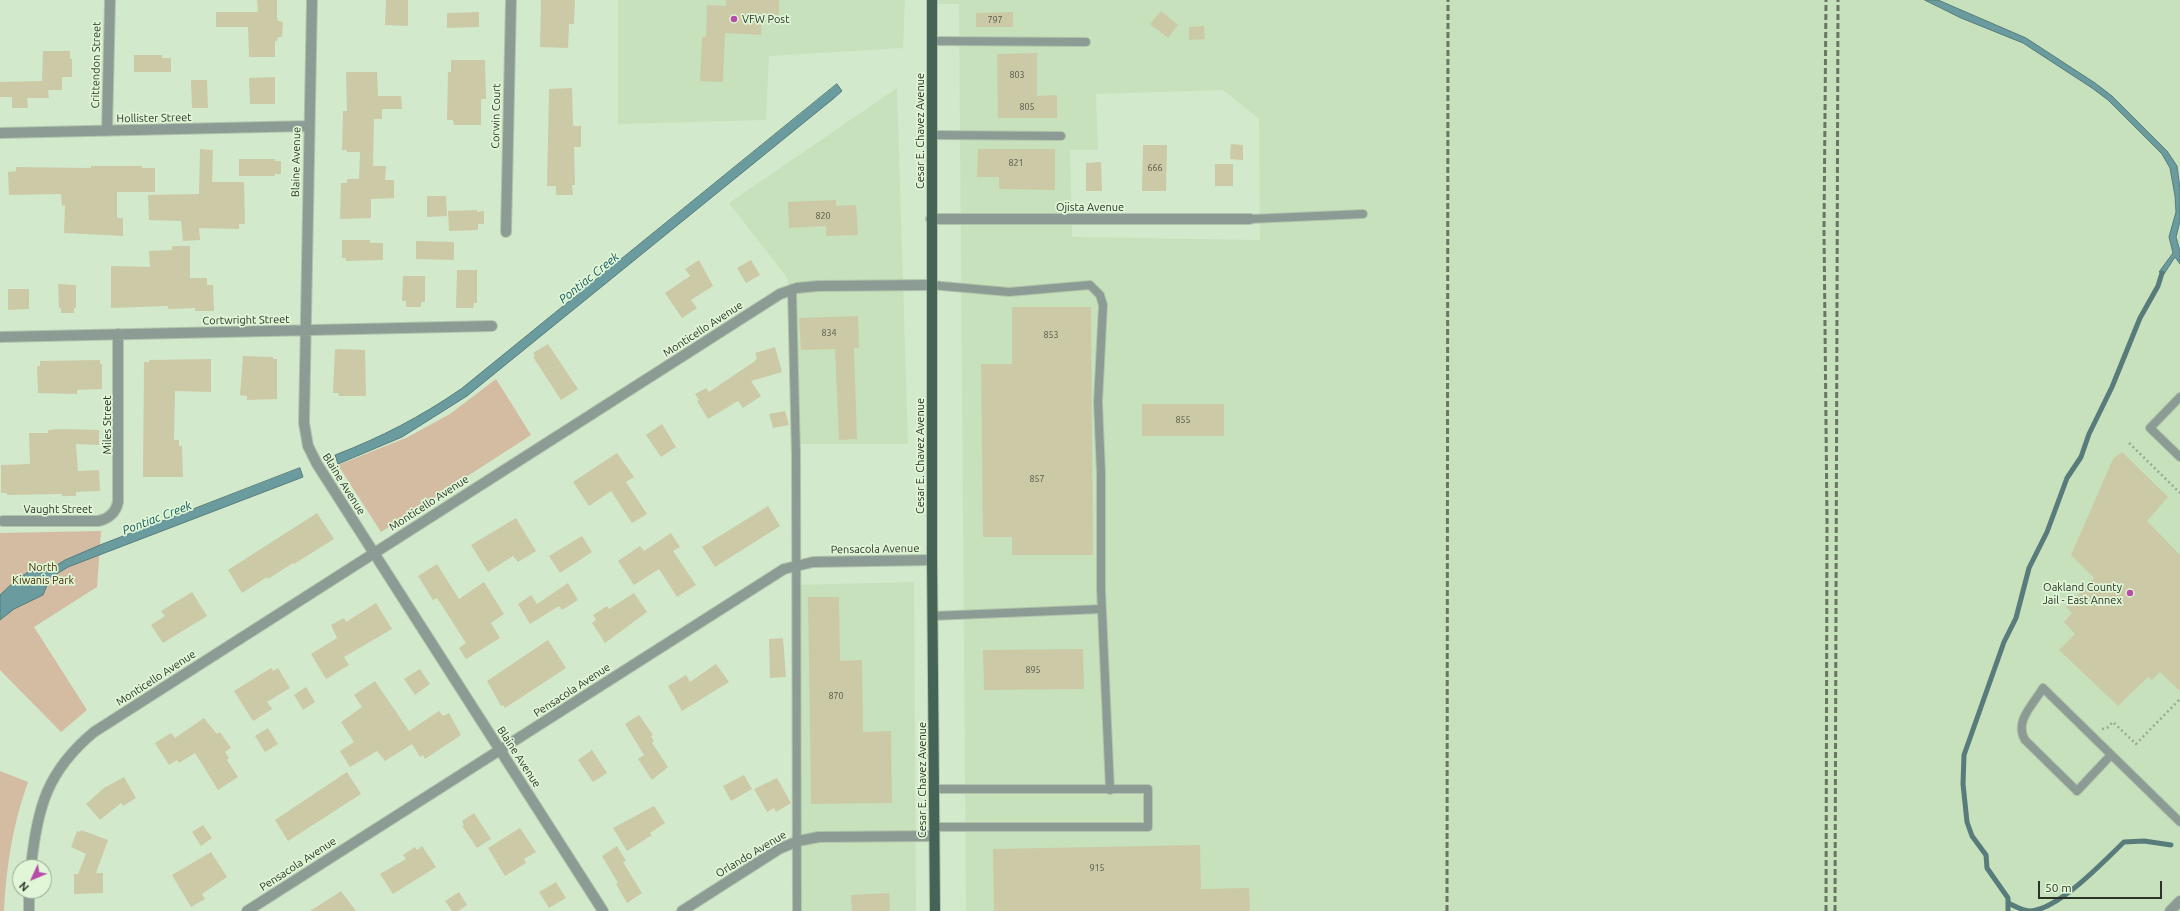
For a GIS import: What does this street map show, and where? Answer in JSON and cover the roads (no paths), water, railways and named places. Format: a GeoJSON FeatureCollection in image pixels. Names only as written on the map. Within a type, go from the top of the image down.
{"type":"FeatureCollection","features":[{"type":"Feature","properties":{"kind":"main road","name":"Cesar E. Chavez Avenue"},"geometry":{"type":"LineString","coordinates":[[932,0],[932,616],[935,911]]}},
{"type":"Feature","properties":{"kind":"street","name":"Crittendon Street"},"geometry":{"type":"LineString","coordinates":[[107,131],[110,0]]}},
{"type":"Feature","properties":{"kind":"street","name":"Blaine Avenue"},"geometry":{"type":"LineString","coordinates":[[312,0],[304,423],[308,446],[374,553],[603,911]]}},
{"type":"Feature","properties":{"kind":"street","name":"Corwin Court"},"geometry":{"type":"LineString","coordinates":[[506,232],[511,0]]}},
{"type":"Feature","properties":{"kind":"street","name":"Hollister Street"},"geometry":{"type":"LineString","coordinates":[[0,133],[309,126]]}},
{"type":"Feature","properties":{"kind":"street","name":"Ojista Avenue"},"geometry":{"type":"LineString","coordinates":[[931,219],[1250,219]]}},
{"type":"Feature","properties":{"kind":"street","name":"Monticello Avenue"},"geometry":{"type":"LineString","coordinates":[[33,859],[44,798],[66,758],[77,746],[94,732],[374,553],[780,294],[792,290],[818,286],[931,285]]}},
{"type":"Feature","properties":{"kind":"street","name":"Cortwright Street"},"geometry":{"type":"LineString","coordinates":[[0,337],[305,332],[492,326]]}},
{"type":"Feature","properties":{"kind":"street","name":"Miles Street"},"geometry":{"type":"LineString","coordinates":[[112,515],[118,502],[118,334]]}},
{"type":"Feature","properties":{"kind":"street","name":"Vaught Street"},"geometry":{"type":"LineString","coordinates":[[3,521],[98,521],[112,515]]}},
{"type":"Feature","properties":{"kind":"street","name":"Pensacola Avenue"},"geometry":{"type":"LineString","coordinates":[[247,911],[774,575],[796,565],[814,562],[932,560]]}},
{"type":"Feature","properties":{"kind":"street","name":"Orlando Avenue"},"geometry":{"type":"LineString","coordinates":[[682,911],[779,849],[798,841],[819,837],[934,832]]}},
{"type":"Feature","properties":{"kind":"street"},"geometry":{"type":"LineString","coordinates":[[29,899],[29,911]]}},
{"type":"Feature","properties":{"kind":"street"},"geometry":{"type":"LineString","coordinates":[[2170,911],[2180,901]]}},
{"type":"Feature","properties":{"kind":"lane"},"geometry":{"type":"LineString","coordinates":[[932,41],[1086,42]]}},
{"type":"Feature","properties":{"kind":"lane"},"geometry":{"type":"LineString","coordinates":[[932,135],[1061,136]]}},
{"type":"Feature","properties":{"kind":"lane"},"geometry":{"type":"LineString","coordinates":[[1250,219],[1364,214]]}},
{"type":"Feature","properties":{"kind":"lane"},"geometry":{"type":"LineString","coordinates":[[931,285],[1009,292],[1090,285],[1100,295],[1103,305],[1098,402],[1101,488],[1102,609],[1110,790]]}},
{"type":"Feature","properties":{"kind":"lane"},"geometry":{"type":"LineString","coordinates":[[792,290],[796,454],[797,911]]}},
{"type":"Feature","properties":{"kind":"lane"},"geometry":{"type":"LineString","coordinates":[[2180,397],[2150,428],[2180,457]]}},
{"type":"Feature","properties":{"kind":"lane"},"geometry":{"type":"LineString","coordinates":[[932,616],[1102,609]]}},
{"type":"Feature","properties":{"kind":"lane"},"geometry":{"type":"LineString","coordinates":[[2112,755],[2077,791],[2025,740],[2021,733],[2020,724],[2043,688],[2112,755],[2180,822]]}},
{"type":"Feature","properties":{"kind":"lane"},"geometry":{"type":"LineString","coordinates":[[934,789],[1148,789],[1148,827],[934,832]]}},
{"type":"Feature","properties":{"kind":"water"},"geometry":{"type":"Polygon","coordinates":[[[1925,0],[1938,0],[2026,38],[2095,83],[2112,96],[2167,151],[2177,166],[2180,189],[2180,221],[2176,237],[2180,251],[2180,264],[2175,257],[2164,274],[2159,272],[2173,253],[2169,237],[2176,212],[2170,168],[2162,154],[2108,100],[2023,43],[1961,18],[1925,0]]]}},
{"type":"Feature","properties":{"kind":"water"},"geometry":{"type":"Polygon","coordinates":[[[837,84],[842,91],[833,99],[467,396],[402,437],[338,464],[335,455],[400,426],[431,409],[461,389],[837,84]]]}},
{"type":"Feature","properties":{"kind":"water"},"geometry":{"type":"Polygon","coordinates":[[[300,468],[303,477],[68,567],[50,578],[43,595],[14,609],[0,620],[0,595],[17,579],[30,571],[44,573],[65,560],[100,545],[300,468]]]}},
{"type":"Feature","properties":{"kind":"waterway"},"geometry":{"type":"LineString","coordinates":[[2008,911],[2008,898],[1987,868],[1986,855],[1972,836],[1967,822],[1963,784],[1964,755],[2004,642],[2016,618],[2029,568],[2047,532],[2067,478],[2081,457],[2089,434],[2112,387],[2140,318],[2158,286],[2162,273]]}},
{"type":"Feature","properties":{"kind":"waterway"},"geometry":{"type":"LineString","coordinates":[[2008,903],[2031,911],[2055,902],[2093,872],[2124,842],[2144,841],[2171,845]]}},
{"type":"Feature","properties":{"kind":"railway"},"geometry":{"type":"LineString","coordinates":[[1447,911],[1448,0]]}},
{"type":"Feature","properties":{"kind":"railway"},"geometry":{"type":"LineString","coordinates":[[1826,0],[1824,230],[1827,521],[1826,911]]}},
{"type":"Feature","properties":{"kind":"railway"},"geometry":{"type":"LineString","coordinates":[[1835,911],[1838,0]]}},
{"type":"Feature","properties":{"kind":"place","name":"VFW Post"},"geometry":{"type":"Point","coordinates":[734,19]}},
{"type":"Feature","properties":{"kind":"place","name":"Oakland County Jail - East Annex"},"geometry":{"type":"Point","coordinates":[2130,593]}},
{"type":"Feature","properties":{"kind":"water label","name":"Pontiac Creek"},"geometry":{"type":"Point","coordinates":[589,278]}},
{"type":"Feature","properties":{"kind":"water label","name":"Pontiac Creek"},"geometry":{"type":"Point","coordinates":[157,518]}},
{"type":"Feature","properties":{"kind":"park label","name":"North Kiwanis Park"},"geometry":{"type":"Point","coordinates":[43,573]}}]}
